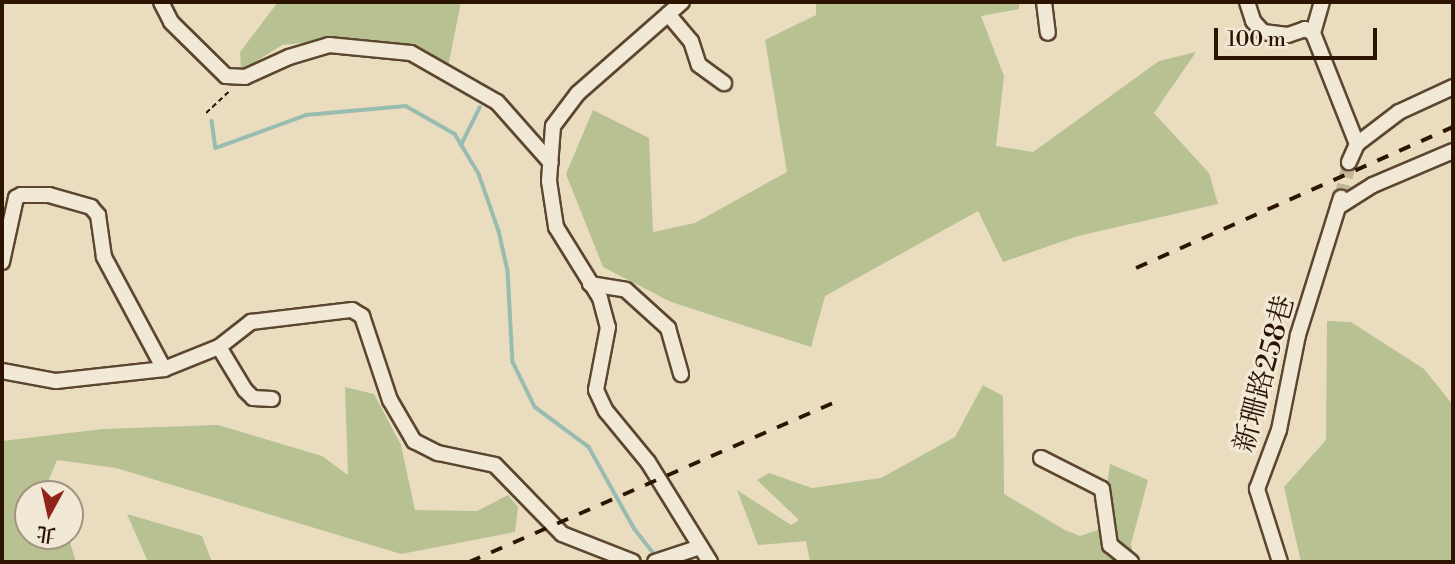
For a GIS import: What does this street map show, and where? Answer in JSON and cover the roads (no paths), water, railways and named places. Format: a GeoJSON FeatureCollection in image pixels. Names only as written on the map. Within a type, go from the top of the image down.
{"type":"FeatureCollection","features":[{"type":"Feature","properties":{"kind":"street"},"geometry":{"type":"LineString","coordinates":[[161,2],[171,22],[216,69],[239,77],[329,45],[411,53],[497,102],[551,163]]}},
{"type":"Feature","properties":{"kind":"street"},"geometry":{"type":"LineString","coordinates":[[682,2],[578,93],[553,125],[551,163],[556,227],[600,298],[608,327],[596,390],[710,562]]}},
{"type":"Feature","properties":{"kind":"street"},"geometry":{"type":"LineString","coordinates":[[1044,2],[1048,33]]}},
{"type":"Feature","properties":{"kind":"street"},"geometry":{"type":"LineString","coordinates":[[1247,2],[1252,21],[1263,32],[1288,35],[1305,29],[1313,33]]}},
{"type":"Feature","properties":{"kind":"street"},"geometry":{"type":"LineString","coordinates":[[1322,2],[1313,33],[1357,144]]}},
{"type":"Feature","properties":{"kind":"street"},"geometry":{"type":"LineString","coordinates":[[668,15],[691,41],[699,65],[724,83]]}},
{"type":"Feature","properties":{"kind":"street"},"geometry":{"type":"LineString","coordinates":[[1349,162],[1357,144],[1399,112],[1453,87]]}},
{"type":"Feature","properties":{"kind":"street","name":"新珊路258巷"},"geometry":{"type":"LineString","coordinates":[[1280,562],[1257,489],[1279,430],[1298,335],[1339,202],[1453,151]]}},
{"type":"Feature","properties":{"kind":"street"},"geometry":{"type":"LineString","coordinates":[[2,262],[16,198],[21,195],[49,195],[91,208],[97,215],[104,257],[164,369]]}},
{"type":"Feature","properties":{"kind":"street"},"geometry":{"type":"LineString","coordinates":[[590,284],[626,290],[668,328],[681,374]]}},
{"type":"Feature","properties":{"kind":"street"},"geometry":{"type":"LineString","coordinates":[[2,371],[56,381],[164,369],[219,347],[251,323],[352,310],[362,316],[390,400],[410,437],[439,453],[495,465],[554,527],[601,557],[633,562]]}},
{"type":"Feature","properties":{"kind":"street"},"geometry":{"type":"LineString","coordinates":[[219,347],[245,390],[253,398],[272,399]]}},
{"type":"Feature","properties":{"kind":"street"},"geometry":{"type":"LineString","coordinates":[[1041,458],[1102,489],[1104,531],[1110,545],[1131,562]]}},
{"type":"Feature","properties":{"kind":"street"},"geometry":{"type":"LineString","coordinates":[[660,561],[700,547]]}},
{"type":"Feature","properties":{"kind":"waterway"},"geometry":{"type":"LineString","coordinates":[[212,121],[216,148],[306,115],[406,106],[455,134],[479,174],[499,231],[508,271],[513,362],[535,407],[589,447],[634,528],[658,559]]}},
{"type":"Feature","properties":{"kind":"waterway"},"geometry":{"type":"LineString","coordinates":[[461,145],[480,107]]}},
{"type":"Feature","properties":{"kind":"tunnel"},"geometry":{"type":"LineString","coordinates":[[1341,198],[1349,162]]}},
{"type":"Feature","properties":{"kind":"railway"},"geometry":{"type":"LineString","coordinates":[[1136,268],[1453,127]]}},
{"type":"Feature","properties":{"kind":"railway"},"geometry":{"type":"LineString","coordinates":[[469,562],[839,400]]}}]}
